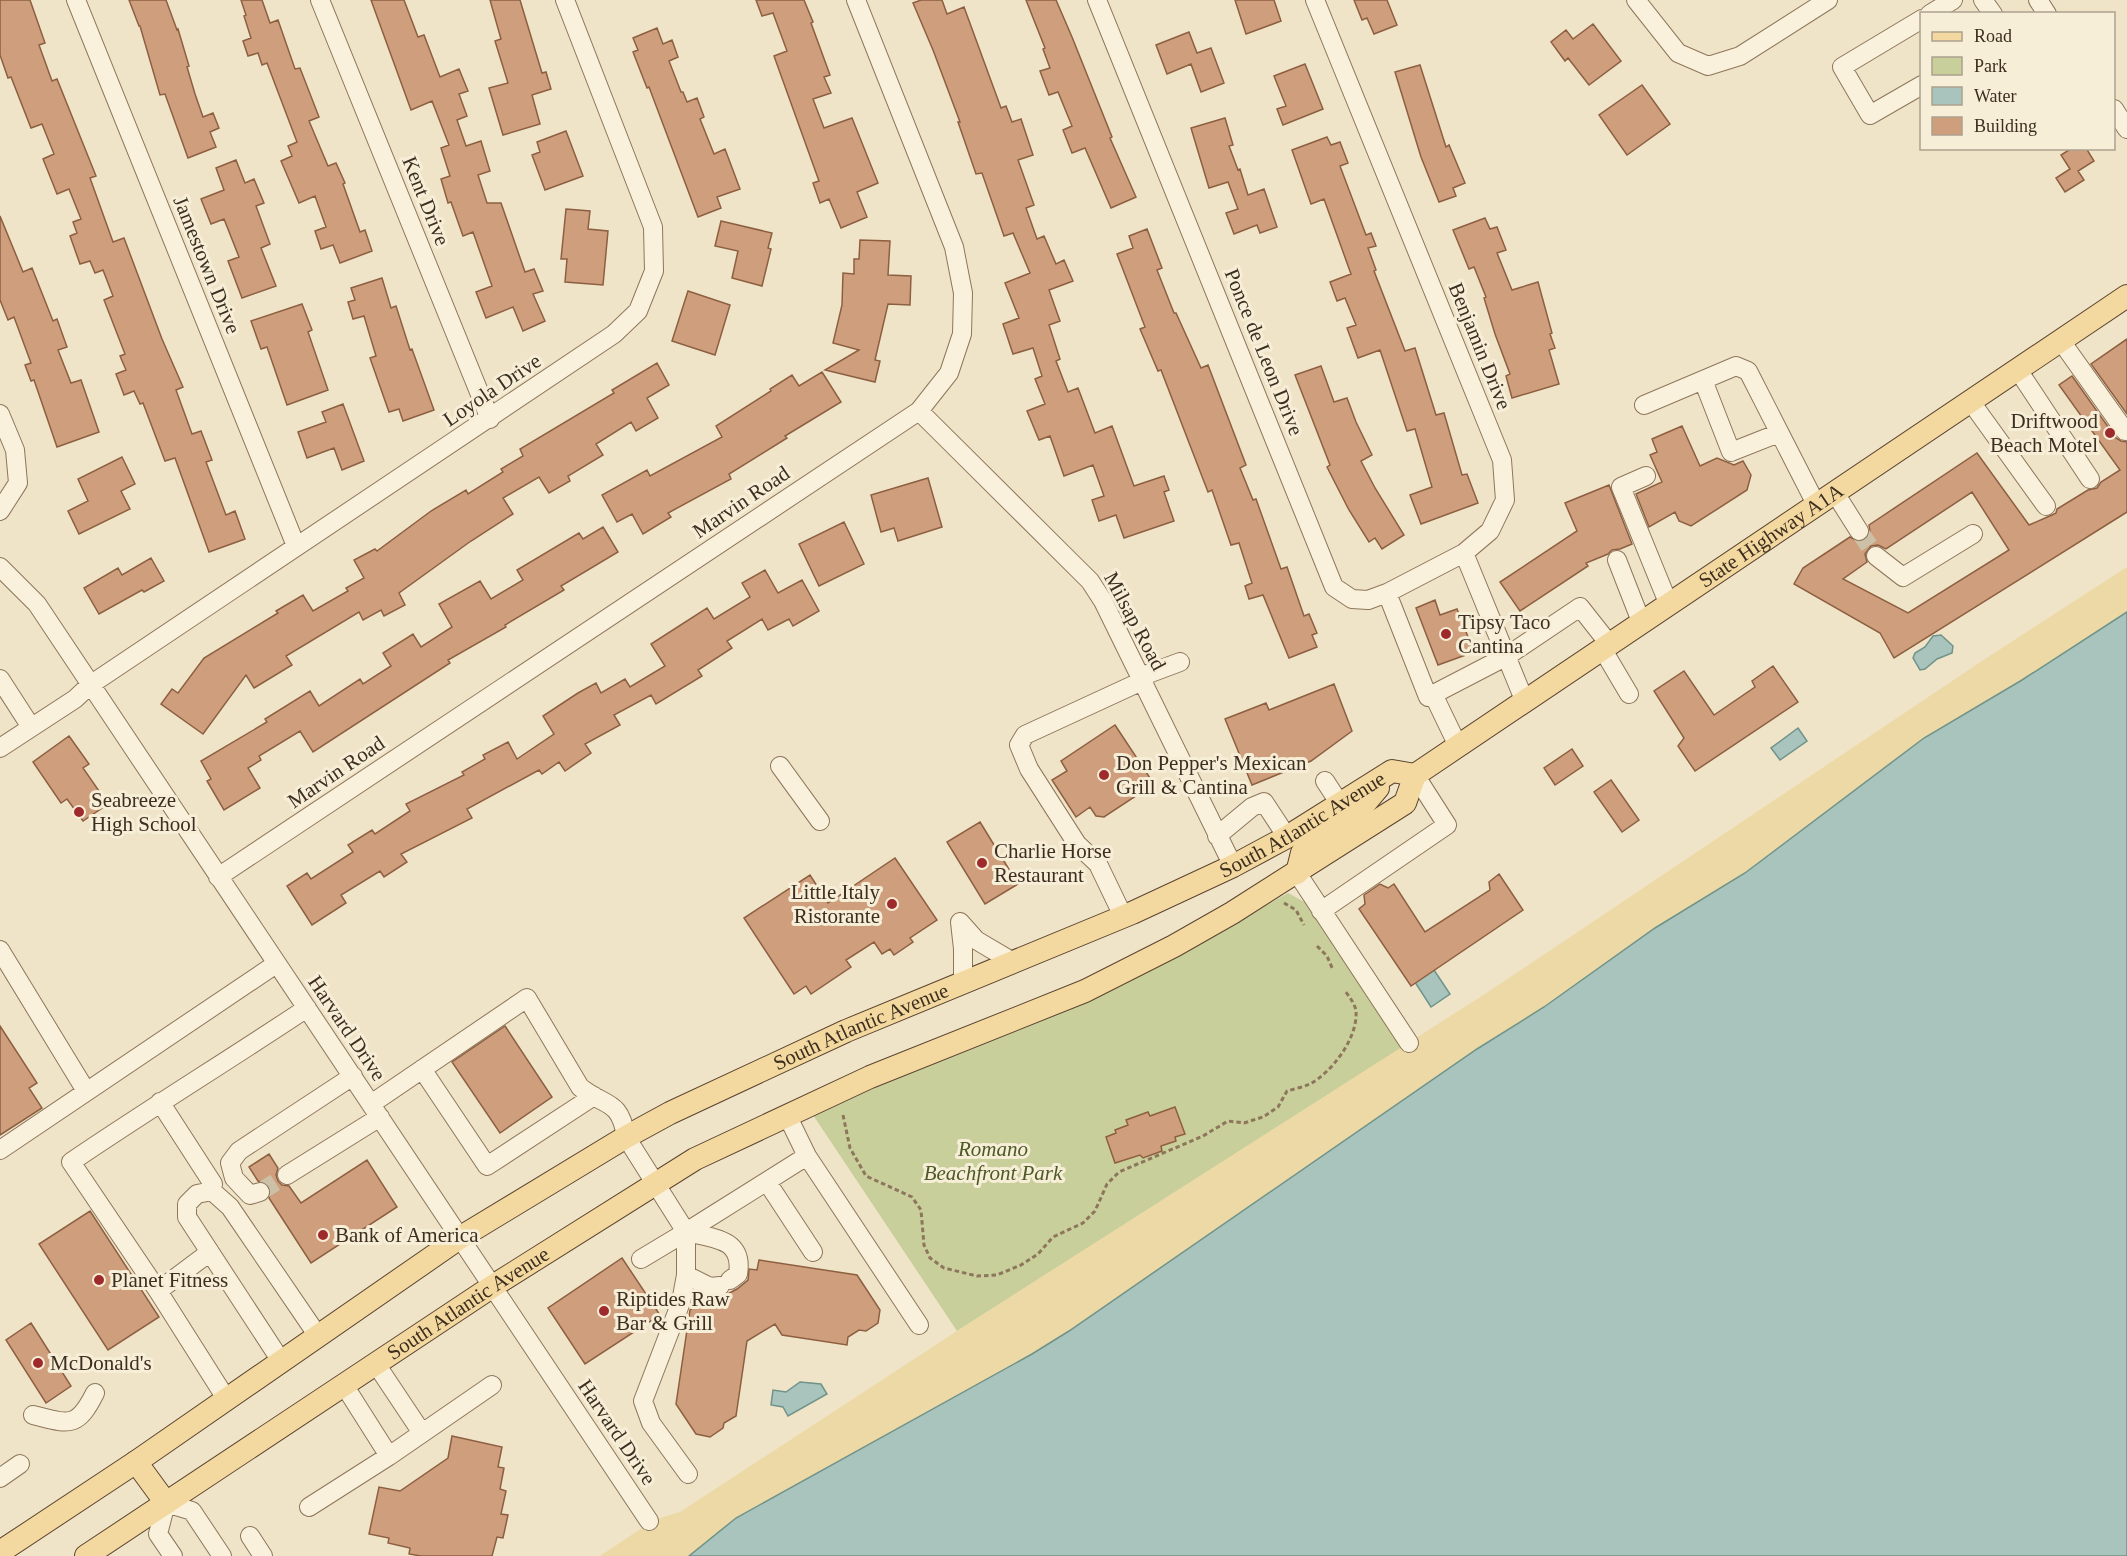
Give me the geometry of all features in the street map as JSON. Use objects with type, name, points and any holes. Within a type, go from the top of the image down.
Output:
[{"type":"main road","name":"State Highway A1A","points":[[1403,773],[1458,746],[1525,702],[2127,297]]},
{"type":"main road","name":"South Atlantic Avenue","points":[[0,1552],[136,1462],[461,1237],[626,1137],[670,1113],[837,1036],[1123,916],[1233,866],[1287,837],[1340,804],[1403,773],[1405,803],[1232,913],[1174,946],[1085,991],[870,1077],[695,1159],[493,1286],[86,1556]]},
{"type":"main road","points":[[1297,873],[1302,853],[1307,846],[1356,814],[1403,773]]},
{"type":"main road","points":[[136,1462],[166,1503]]},
{"type":"street","name":"Jamestown Drive","points":[[76,0],[296,546]]},
{"type":"street","name":"Kent Drive","points":[[320,0],[490,419]]},
{"type":"street","name":"Loyola Drive","points":[[0,748],[75,699],[90,685],[296,546],[490,419],[614,334],[638,311],[654,271],[653,227],[565,0]]},
{"type":"street","name":"Marvin Road","points":[[218,877],[919,411],[949,373],[962,334],[963,293],[954,247],[856,0]]},
{"type":"street","name":"Ponce de Leon Drive","points":[[1097,0],[1334,587],[1352,599],[1368,600],[1387,593],[1464,553]]},
{"type":"street","name":"Benjamin Drive","points":[[1315,0],[1502,460],[1505,500],[1490,531],[1464,553]]},
{"type":"street","points":[[1636,0],[1678,53],[1708,66],[1740,56],[1828,0]]},
{"type":"street","points":[[1933,12],[1953,0]]},
{"type":"street","points":[[1920,20],[1842,67],[1870,115],[1920,86]]},
{"type":"street","points":[[2115,111],[2127,129]]},
{"type":"street","points":[[2061,341],[2125,430]]},
{"type":"street","points":[[1644,405],[1736,366],[1748,371],[1779,433],[1826,499],[1859,531]]},
{"type":"street","points":[[2018,370],[2090,480]]},
{"type":"street","points":[[1703,380],[1731,452],[1779,433]]},
{"type":"street","points":[[1971,402],[2046,506]]},
{"type":"street","name":"Milsap Road","points":[[919,411],[1090,581],[1103,601],[1233,866]]},
{"type":"street","points":[[0,414],[15,450],[18,483],[0,511]]},
{"type":"street","points":[[1646,476],[1621,487],[1669,605]]},
{"type":"street","points":[[1876,556],[1903,578],[1973,534]]},
{"type":"street","points":[[1464,553],[1525,702]]},
{"type":"street","points":[[1617,560],[1642,624]]},
{"type":"street","name":"Harvard Drive","points":[[0,567],[36,604],[649,1521]]},
{"type":"street","points":[[1387,593],[1428,696],[1507,656],[1580,607],[1606,647],[1629,694]]},
{"type":"street","points":[[1123,916],[1098,864],[1077,843],[1029,769],[1019,745],[1025,735],[1180,662]]},
{"type":"street","points":[[0,679],[31,727]]},
{"type":"street","points":[[1433,694],[1458,746]]},
{"type":"street","points":[[780,766],[820,821]]},
{"type":"street","points":[[1321,910],[1447,825],[1403,773]]},
{"type":"street","points":[[1325,781],[1340,804]]},
{"type":"street","points":[[1217,836],[1251,807],[1264,802],[1287,837]]},
{"type":"street","points":[[1297,873],[1409,1043]]},
{"type":"street","points":[[963,982],[960,922],[976,940],[1013,962]]},
{"type":"street","points":[[0,950],[86,1090]]},
{"type":"street","points":[[0,1150],[276,964]]},
{"type":"street","points":[[287,1175],[376,1110],[422,1069],[527,998],[579,1087],[613,1106],[623,1119],[626,1137],[686,1232],[686,1275],[681,1302],[643,1401],[651,1423],[688,1474]]},
{"type":"street","points":[[226,1400],[158,1291],[71,1162],[307,1008]]},
{"type":"street","points":[[422,1069],[487,1166],[594,1096]]},
{"type":"street","points":[[260,1192],[249,1195],[234,1178],[230,1162],[239,1151],[353,1076]]},
{"type":"street","points":[[160,1102],[213,1184]]},
{"type":"street","points":[[787,1115],[807,1156],[920,1325]]},
{"type":"street","points":[[641,1259],[807,1156]]},
{"type":"street","points":[[232,1171],[197,1194],[187,1204],[187,1216],[281,1361]]},
{"type":"street","points":[[766,1182],[813,1252]]},
{"type":"street","points":[[197,1194],[212,1191],[230,1207],[318,1336]]},
{"type":"street","points":[[686,1232],[725,1240],[737,1253],[740,1265],[738,1274],[725,1283],[710,1287],[686,1275]]},
{"type":"street","points":[[158,1291],[210,1252]]},
{"type":"street","points":[[376,1364],[422,1433]]},
{"type":"street","points":[[344,1385],[390,1456]]},
{"type":"street","points":[[309,1507],[390,1456],[492,1385]]},
{"type":"street","points":[[33,1415],[62,1422],[72,1421],[86,1410],[95,1393]]},
{"type":"street","points":[[0,1478],[20,1464]]},
{"type":"street","points":[[173,1556],[158,1534],[166,1503],[192,1511],[222,1556]]},
{"type":"street","points":[[250,1536],[263,1556]]},
{"type":"path","points":[[1282,902],[1296,910],[1304,925]]},
{"type":"path","points":[[1317,946],[1327,956],[1334,970]]},
{"type":"path","points":[[843,1115],[850,1148],[866,1176],[912,1197],[921,1210],[924,1245],[930,1258],[944,1268],[957,1272],[977,1276],[997,1275],[1021,1265],[1038,1254],[1053,1237],[1083,1223],[1095,1211],[1107,1184],[1119,1172],[1203,1136],[1228,1121],[1244,1123],[1263,1117],[1278,1107],[1287,1091],[1309,1084],[1330,1070],[1346,1048],[1353,1029],[1356,1010],[1345,991]]},
{"type":"green space","name":"Romano Beachfront Park","points":[[1288,893],[1321,911],[1409,1043],[957,1331],[807,1106],[1232,924]]},
{"type":"sand","points":[[2127,567],[2127,689],[814,1556],[600,1556],[654,1520],[680,1512],[957,1331],[1488,992],[1985,659]]},
{"type":"water","points":[[2127,612],[2127,1556],[689,1556],[736,1518],[1032,1354],[1069,1331],[1477,1049],[1544,1007],[1655,928],[1745,873],[1924,738],[2022,680]]},
{"type":"water","points":[[1941,635],[1953,646],[1952,653],[1920,670],[1913,658],[1915,653],[1925,647],[1933,636]]},
{"type":"water","points":[[1798,728],[1807,741],[1780,760],[1771,748]]},
{"type":"water","points":[[1430,964],[1450,994],[1431,1007],[1411,976]]},
{"type":"water","points":[[800,1382],[821,1384],[827,1394],[788,1416],[783,1407],[771,1405],[773,1390],[786,1392]]},
{"type":"building","points":[[0,0],[30,0],[45,43],[39,45],[52,81],[57,79],[96,176],[90,178],[113,242],[124,238],[162,339],[183,387],[176,390],[192,434],[201,431],[212,460],[206,462],[226,515],[235,511],[245,539],[209,552],[175,458],[165,461],[143,403],[140,404],[134,391],[124,395],[116,374],[126,370],[120,356],[125,354],[104,300],[113,296],[103,270],[95,273],[90,261],[80,264],[70,236],[77,233],[73,222],[81,219],[69,189],[57,194],[43,159],[54,154],[42,124],[31,128],[11,77],[8,78],[0,55]]},
{"type":"building","points":[[129,0],[166,0],[178,29],[203,117],[213,113],[219,128],[210,132],[216,147],[188,158],[165,94],[160,95],[140,26]]},
{"type":"building","points":[[241,0],[262,0],[270,23],[278,20],[295,69],[300,68],[319,117],[309,121],[328,166],[336,163],[345,183],[343,184],[360,232],[365,230],[372,251],[340,263],[333,245],[321,249],[315,231],[326,227],[315,196],[299,203],[281,161],[292,156],[288,146],[297,142],[267,63],[262,65],[258,53],[248,56],[243,41],[251,38]]},
{"type":"building","points":[[371,0],[404,0],[418,37],[424,35],[440,77],[459,69],[468,91],[459,94],[467,116],[457,120],[466,146],[481,141],[490,171],[478,175],[487,203],[501,203],[525,272],[534,269],[543,291],[533,294],[545,321],[523,331],[513,307],[486,318],[476,292],[492,286],[473,232],[463,236],[451,202],[448,203],[441,179],[450,176],[441,148],[449,145],[432,101],[411,110]]},
{"type":"building","points":[[490,0],[520,0],[542,73],[546,72],[551,89],[532,95],[540,124],[503,135],[489,88],[508,83],[495,41],[501,39]]},
{"type":"building","points":[[756,0],[804,0],[830,75],[824,77],[831,93],[813,99],[824,128],[852,118],[878,183],[857,192],[867,217],[841,228],[829,199],[820,203],[813,183],[819,181],[774,56],[787,51],[773,13],[762,16]]},
{"type":"building","points":[[921,0],[942,0],[947,14],[964,7],[1001,108],[1006,106],[1012,122],[1021,119],[1033,155],[1018,160],[1034,205],[1026,208],[1037,239],[1044,236],[1056,264],[1064,260],[1073,281],[1049,290],[1060,321],[1049,325],[1060,359],[1056,361],[1068,392],[1078,388],[1095,433],[1112,426],[1134,486],[1164,476],[1169,490],[1164,492],[1174,521],[1124,538],[1116,515],[1099,521],[1092,500],[1104,496],[1093,465],[1064,476],[1050,436],[1039,440],[1027,411],[1045,404],[1035,379],[1042,376],[1033,348],[1013,354],[1003,324],[1019,318],[1005,283],[1030,273],[1013,233],[1004,236],[982,173],[976,174],[958,122],[960,122],[913,3]]},
{"type":"building","points":[[1026,0],[1056,0],[1112,137],[1110,138],[1136,197],[1111,208],[1085,148],[1072,153],[1063,130],[1072,126],[1058,92],[1049,95],[1040,71],[1050,68],[1043,49],[1045,48]]},
{"type":"building","points":[[1235,0],[1274,0],[1281,21],[1246,34]]},
{"type":"building","points":[[1354,0],[1387,0],[1397,25],[1374,34],[1367,18],[1362,20]]},
{"type":"building","points":[[1593,24],[1621,61],[1589,85],[1568,58],[1565,61],[1551,42],[1566,30],[1573,39]]},
{"type":"building","points":[[657,28],[663,44],[672,40],[678,57],[669,61],[681,92],[687,102],[697,98],[704,117],[700,119],[714,154],[725,149],[740,189],[717,197],[721,208],[698,217],[649,87],[647,88],[633,52],[638,50],[633,38]]},
{"type":"building","points":[[1189,32],[1197,53],[1211,48],[1224,83],[1201,92],[1191,64],[1167,74],[1156,45]]},
{"type":"building","points":[[1305,64],[1323,109],[1283,125],[1277,109],[1286,106],[1274,76]]},
{"type":"building","points":[[1420,65],[1446,147],[1449,145],[1465,183],[1453,188],[1456,196],[1439,202],[1421,157],[1395,72]]},
{"type":"building","points":[[1642,85],[1670,124],[1627,155],[1599,115]]},
{"type":"building","points":[[1225,118],[1233,145],[1229,146],[1238,170],[1240,169],[1248,195],[1264,189],[1277,227],[1260,233],[1257,225],[1234,234],[1226,213],[1238,209],[1228,182],[1209,188],[1191,128]]},
{"type":"building","points":[[566,131],[583,176],[545,190],[532,155],[540,152],[537,142]]},
{"type":"building","points":[[1327,137],[1331,145],[1340,142],[1348,163],[1340,166],[1366,235],[1371,233],[1376,246],[1368,248],[1376,270],[1374,271],[1405,351],[1415,348],[1436,415],[1444,413],[1462,475],[1467,474],[1478,503],[1421,524],[1410,495],[1432,487],[1415,429],[1407,431],[1380,350],[1358,358],[1347,328],[1356,325],[1345,298],[1337,301],[1330,282],[1351,274],[1324,199],[1311,204],[1292,150]]},
{"type":"building","points":[[2069,150],[2087,150],[2094,161],[2078,171],[2084,180],[2065,192],[2056,178],[2070,169],[2061,155]]},
{"type":"building","points":[[236,160],[245,183],[254,179],[264,203],[256,206],[270,244],[261,248],[276,286],[242,298],[228,261],[239,257],[224,219],[211,224],[201,199],[224,190],[216,168]]},
{"type":"building","points":[[566,209],[590,211],[588,229],[608,231],[603,285],[565,282],[567,259],[561,259]]},
{"type":"building","points":[[0,216],[23,272],[32,268],[53,321],[57,319],[67,347],[58,350],[71,383],[81,380],[99,432],[57,447],[34,380],[31,381],[25,365],[31,363],[14,317],[8,320],[0,300]]},
{"type":"building","points":[[1485,218],[1490,229],[1497,227],[1506,250],[1497,253],[1512,290],[1538,282],[1555,348],[1549,350],[1559,384],[1512,398],[1506,376],[1510,374],[1495,334],[1484,298],[1486,297],[1474,267],[1469,269],[1453,230]]},
{"type":"building","points":[[721,221],[772,233],[768,248],[771,249],[762,286],[732,278],[738,251],[715,246]]},
{"type":"building","points":[[1147,229],[1162,268],[1157,270],[1174,313],[1201,368],[1208,365],[1246,465],[1240,468],[1253,500],[1256,499],[1281,569],[1287,567],[1304,616],[1309,614],[1317,633],[1312,635],[1317,647],[1289,658],[1263,595],[1249,599],[1245,586],[1252,583],[1239,543],[1231,545],[1212,490],[1208,492],[1161,370],[1158,371],[1140,329],[1145,327],[1117,254],[1133,248],[1129,236]]},
{"type":"building","points":[[860,240],[890,241],[888,275],[911,276],[910,305],[888,304],[875,360],[880,361],[875,382],[825,370],[859,350],[833,343],[842,305],[843,273],[854,274],[854,259],[859,259]]},
{"type":"building","points":[[382,278],[391,308],[396,306],[410,350],[412,349],[434,410],[403,421],[399,409],[389,412],[370,358],[376,356],[364,316],[353,319],[348,302],[355,300],[351,288]]},
{"type":"building","points":[[688,291],[730,305],[715,355],[672,341]]},
{"type":"building","points":[[302,304],[312,330],[308,332],[328,390],[287,405],[267,347],[261,349],[251,321]]},
{"type":"building","points":[[2127,339],[2127,414],[2091,364]]},
{"type":"building","points":[[657,363],[669,385],[647,398],[658,418],[636,431],[631,422],[596,444],[603,455],[568,476],[570,481],[549,493],[539,477],[503,498],[513,514],[399,593],[405,605],[384,616],[381,610],[363,620],[359,612],[286,656],[292,665],[254,688],[246,675],[203,734],[161,704],[172,689],[178,693],[204,658],[303,595],[313,611],[348,591],[346,588],[364,578],[354,560],[375,549],[377,551],[431,511],[466,490],[468,494],[503,472],[501,469],[523,456],[520,449],[614,393],[612,390]]},
{"type":"building","points":[[1321,366],[1334,402],[1347,398],[1372,455],[1361,461],[1404,535],[1382,549],[1375,538],[1369,542],[1349,510],[1327,467],[1330,465],[1295,375]]},
{"type":"building","points":[[822,372],[841,402],[729,474],[731,479],[668,513],[671,517],[643,534],[632,514],[617,522],[602,495],[647,470],[650,476],[722,437],[716,426],[792,375],[799,386]]},
{"type":"building","points":[[2072,376],[2116,438],[2127,442],[2127,512],[1894,658],[1880,633],[1794,584],[1803,568],[1850,537],[1859,542],[1865,540],[1870,531],[1869,525],[1977,453],[2029,525],[2056,513],[2057,509],[2088,490],[2097,488],[2101,482],[2120,470],[2059,385]],"holes":[[[1972,492],[2009,550],[1908,613],[1843,579],[1867,562],[1865,554],[1871,546],[1878,545],[1886,549]]]},
{"type":"building","points":[[343,404],[364,461],[342,470],[334,448],[307,458],[298,432],[326,422],[322,412]]},
{"type":"building","points":[[1682,426],[1700,466],[1717,458],[1734,465],[1743,461],[1751,475],[1747,490],[1691,526],[1679,521],[1675,512],[1649,527],[1636,494],[1662,482],[1650,455],[1657,452],[1652,439]]},
{"type":"building","points":[[122,457],[135,484],[121,491],[130,509],[79,534],[68,511],[88,501],[78,479]]},
{"type":"building","points":[[928,478],[942,527],[898,541],[894,528],[881,532],[871,495]]},
{"type":"building","points":[[1609,485],[1632,544],[1612,550],[1586,563],[1588,566],[1520,611],[1500,582],[1577,531],[1565,503]]},
{"type":"building","points":[[844,522],[864,564],[819,586],[799,544]]},
{"type":"building","points":[[603,527],[618,552],[561,586],[564,590],[505,625],[506,627],[448,660],[450,663],[313,752],[300,731],[259,756],[261,760],[248,768],[260,788],[224,810],[207,781],[211,779],[201,761],[267,722],[265,719],[310,691],[319,706],[360,679],[363,684],[391,666],[383,653],[413,634],[421,647],[452,627],[439,604],[480,581],[491,599],[523,580],[517,570],[579,533],[583,539]]},
{"type":"building","points":[[151,558],[164,581],[144,592],[142,590],[99,614],[84,588],[118,568],[122,575]]},
{"type":"building","points":[[765,570],[778,593],[802,580],[819,611],[793,626],[789,619],[768,630],[762,619],[727,641],[732,648],[698,670],[702,676],[656,704],[651,695],[614,715],[620,725],[585,744],[591,753],[565,771],[559,762],[542,774],[539,770],[467,809],[472,818],[401,854],[407,862],[384,877],[380,871],[341,895],[346,903],[312,925],[287,886],[307,873],[311,879],[353,852],[348,845],[372,830],[375,834],[410,811],[406,804],[464,775],[462,772],[485,759],[483,755],[508,742],[517,759],[554,734],[543,716],[578,693],[596,683],[601,693],[625,679],[630,687],[665,666],[651,644],[707,608],[714,619],[750,597],[742,583]]},
{"type":"building","name":"Tipsy Taco Cantina","points":[[1435,600],[1440,615],[1457,609],[1474,652],[1438,665],[1416,608]]},
{"type":"building","points":[[1773,666],[1798,702],[1695,771],[1678,746],[1684,738],[1654,691],[1684,671],[1714,715],[1755,687],[1752,681]]},
{"type":"building","points":[[1334,684],[1352,731],[1311,761],[1252,785],[1225,719],[1266,703],[1269,710]]},
{"type":"building","name":"Don Pepper's Mexican Grill & Cantina","points":[[1115,725],[1154,784],[1104,817],[1096,816],[1090,807],[1076,817],[1052,780],[1067,771],[1061,761]]},
{"type":"building","points":[[69,736],[89,764],[83,768],[108,804],[83,821],[67,799],[61,803],[33,762]]},
{"type":"building","points":[[1572,749],[1583,766],[1555,785],[1544,768]]},
{"type":"building","points":[[1611,780],[1639,820],[1622,832],[1594,792]]},
{"type":"building","name":"Charlie Horse Restaurant","points":[[980,822],[1018,884],[985,904],[947,842]]},
{"type":"building","points":[[895,858],[937,920],[910,938],[913,942],[894,955],[890,949],[882,954],[874,942],[846,960],[851,967],[811,994],[806,986],[794,994],[744,918],[810,875],[828,903]]},
{"type":"building","points":[[1499,874],[1523,910],[1411,986],[1359,909],[1365,904],[1364,895],[1380,884],[1388,888],[1394,884],[1425,932],[1490,890],[1489,882]]},
{"type":"building","points":[[0,1026],[37,1083],[29,1088],[42,1108],[0,1135]]},
{"type":"building","points":[[505,1026],[552,1097],[500,1133],[452,1062]]},
{"type":"building","points":[[1175,1107],[1185,1134],[1175,1137],[1176,1141],[1161,1146],[1162,1151],[1143,1158],[1140,1155],[1115,1163],[1106,1137],[1116,1133],[1115,1130],[1128,1125],[1126,1120],[1148,1112],[1150,1116]]},
{"type":"building","name":"Bank of America","points":[[269,1154],[278,1168],[276,1175],[278,1181],[282,1185],[289,1186],[301,1203],[367,1160],[397,1207],[311,1263],[269,1198],[271,1189],[268,1184],[258,1181],[249,1167]]},
{"type":"building","name":"Planet Fitness","points":[[90,1211],[159,1317],[108,1350],[39,1244]]},
{"type":"building","name":"Riptides Raw Bar & Grill","points":[[622,1258],[660,1315],[585,1364],[548,1308]]},
{"type":"building","points":[[759,1260],[857,1275],[880,1310],[878,1323],[866,1331],[859,1330],[848,1337],[847,1345],[782,1335],[775,1324],[747,1341],[736,1416],[724,1423],[723,1428],[710,1437],[696,1434],[676,1404],[690,1310],[707,1298],[722,1297],[737,1289],[748,1280],[749,1269],[757,1270]]},
{"type":"building","name":"McDonald's","points":[[31,1323],[71,1386],[46,1403],[6,1340]]},
{"type":"building","points":[[452,1436],[502,1447],[498,1467],[504,1468],[500,1489],[506,1491],[501,1514],[508,1515],[503,1538],[497,1537],[492,1556],[409,1554],[410,1548],[388,1543],[389,1538],[369,1534],[379,1487],[400,1491],[448,1458]]},
{"type":"tunnel","points":[[1859,531],[1876,556]]},
{"type":"tunnel","points":[[260,1192],[287,1175]]},
{"type":"place","name":"Driftwood Beach Motel","points":[[2110,433]]},
{"type":"place","name":"Tipsy Taco Cantina","points":[[1446,634]]},
{"type":"place","name":"Don Pepper's Mexican Grill & Cantina","points":[[1104,775]]},
{"type":"place","name":"Seabreeze High School","points":[[79,812]]},
{"type":"place","name":"Charlie Horse Restaurant","points":[[982,863]]},
{"type":"place","name":"Little Italy Ristorante","points":[[892,904]]},
{"type":"place","name":"Bank of America","points":[[323,1235]]},
{"type":"place","name":"Planet Fitness","points":[[99,1280]]},
{"type":"place","name":"Riptides Raw Bar & Grill","points":[[604,1311]]},
{"type":"place","name":"McDonald's","points":[[38,1363]]}]
